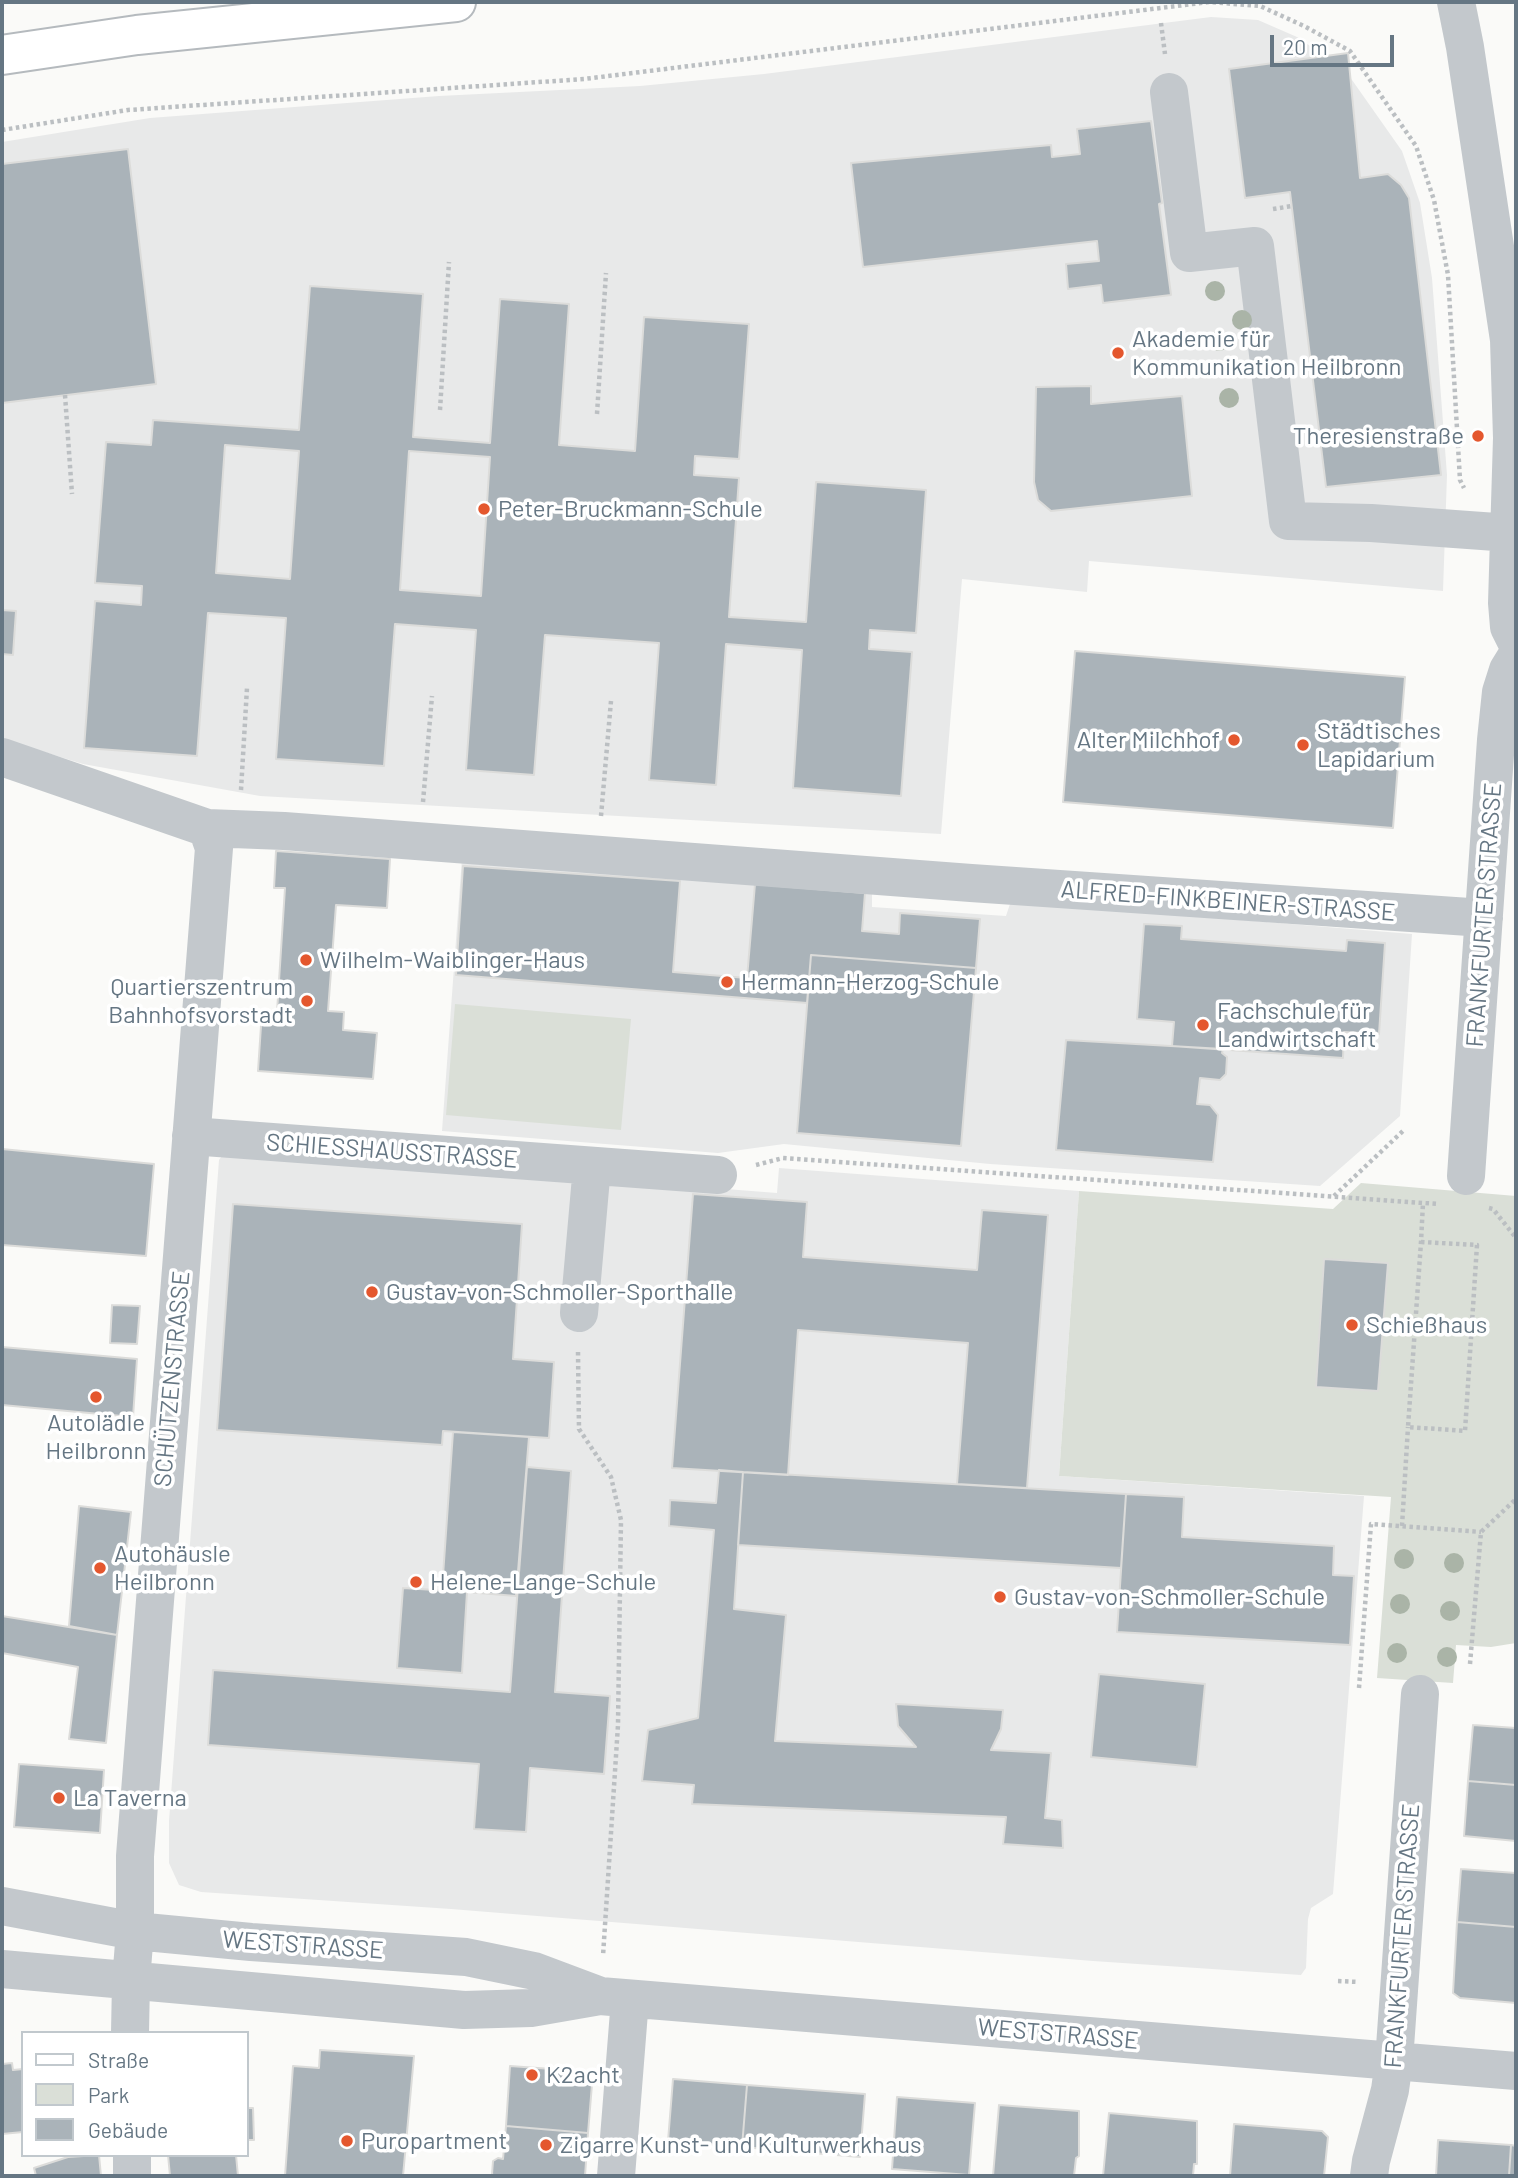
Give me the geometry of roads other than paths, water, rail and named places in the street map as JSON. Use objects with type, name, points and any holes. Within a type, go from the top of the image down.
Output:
[{"type":"main road","points":[[2,55],[137,35],[456,2]]},
{"type":"street","points":[[1455,2],[1467,61],[1509,340],[1512,391],[1507,615],[1516,641]]},
{"type":"street","points":[[1169,92],[1189,253],[1255,246],[1288,521],[1371,523],[1510,533]]},
{"type":"street","name":"FRANKFURTER STRASSE","points":[[1458,1191],[1484,918],[1501,692],[1508,670],[1516,657]]},
{"type":"street","points":[[2,757],[223,829]]},
{"type":"street","name":"ALFRED-FINKBEINER-STRASSE","points":[[223,829],[1484,918]]},
{"type":"street","name":"SCHÜTZENSTRASSE","points":[[130,2031],[135,1931],[135,1843],[214,848],[223,829]]},
{"type":"street","name":"SCHIESSHAUSSTRASSE","points":[[191,1136],[718,1175]]},
{"type":"street","points":[[579,1313],[592,1167]]},
{"type":"street","name":"FRANKFURTER STRASSE","points":[[1369,2176],[1391,2090],[1420,1694]]},
{"type":"street","name":"WESTSTRASSE","points":[[2,1906],[135,1931],[466,1957],[534,1971],[615,1997]]},
{"type":"street","name":"WESTSTRASSE","points":[[2,1969],[464,2010],[531,2007],[615,1997],[1516,2071]]},
{"type":"street","points":[[615,1997],[616,2176]]},
{"type":"street","points":[[132,2157],[132,2176]]},
{"type":"place","name":"Akademie für Kommunikation Heilbronn","points":[[1118,353]]},
{"type":"place","name":"Theresienstraße","points":[[1478,436]]},
{"type":"place","name":"Peter-Bruckmann-Schule","points":[[484,509]]},
{"type":"place","name":"Alter Milchhof","points":[[1234,740]]},
{"type":"place","name":"Städtisches Lapidarium","points":[[1303,745]]},
{"type":"place","name":"Wilhelm-Waiblinger-Haus","points":[[306,960]]},
{"type":"place","name":"Hermann-Herzog-Schule","points":[[727,982]]},
{"type":"place","name":"Quartierszentrum Bahnhofsvorstadt","points":[[307,1001]]},
{"type":"place","name":"Fachschule für Landwirtschaft","points":[[1203,1025]]},
{"type":"place","name":"Gustav-von-Schmoller-Sporthalle","points":[[372,1292]]},
{"type":"place","name":"Schießhaus","points":[[1352,1325]]},
{"type":"place","name":"Autolädle Heilbronn","points":[[96,1397]]},
{"type":"place","name":"Autohäusle Heilbronn","points":[[100,1568]]},
{"type":"place","name":"Helene-Lange-Schule","points":[[416,1582]]},
{"type":"place","name":"Gustav-von-Schmoller-Schule","points":[[1000,1597]]},
{"type":"place","name":"La Taverna","points":[[59,1798]]},
{"type":"place","name":"K2acht","points":[[532,2075]]},
{"type":"place","name":"Puropartment","points":[[347,2141]]},
{"type":"place","name":"Zigarre Kunst- und Kulturwerkhaus","points":[[546,2145]]}]
